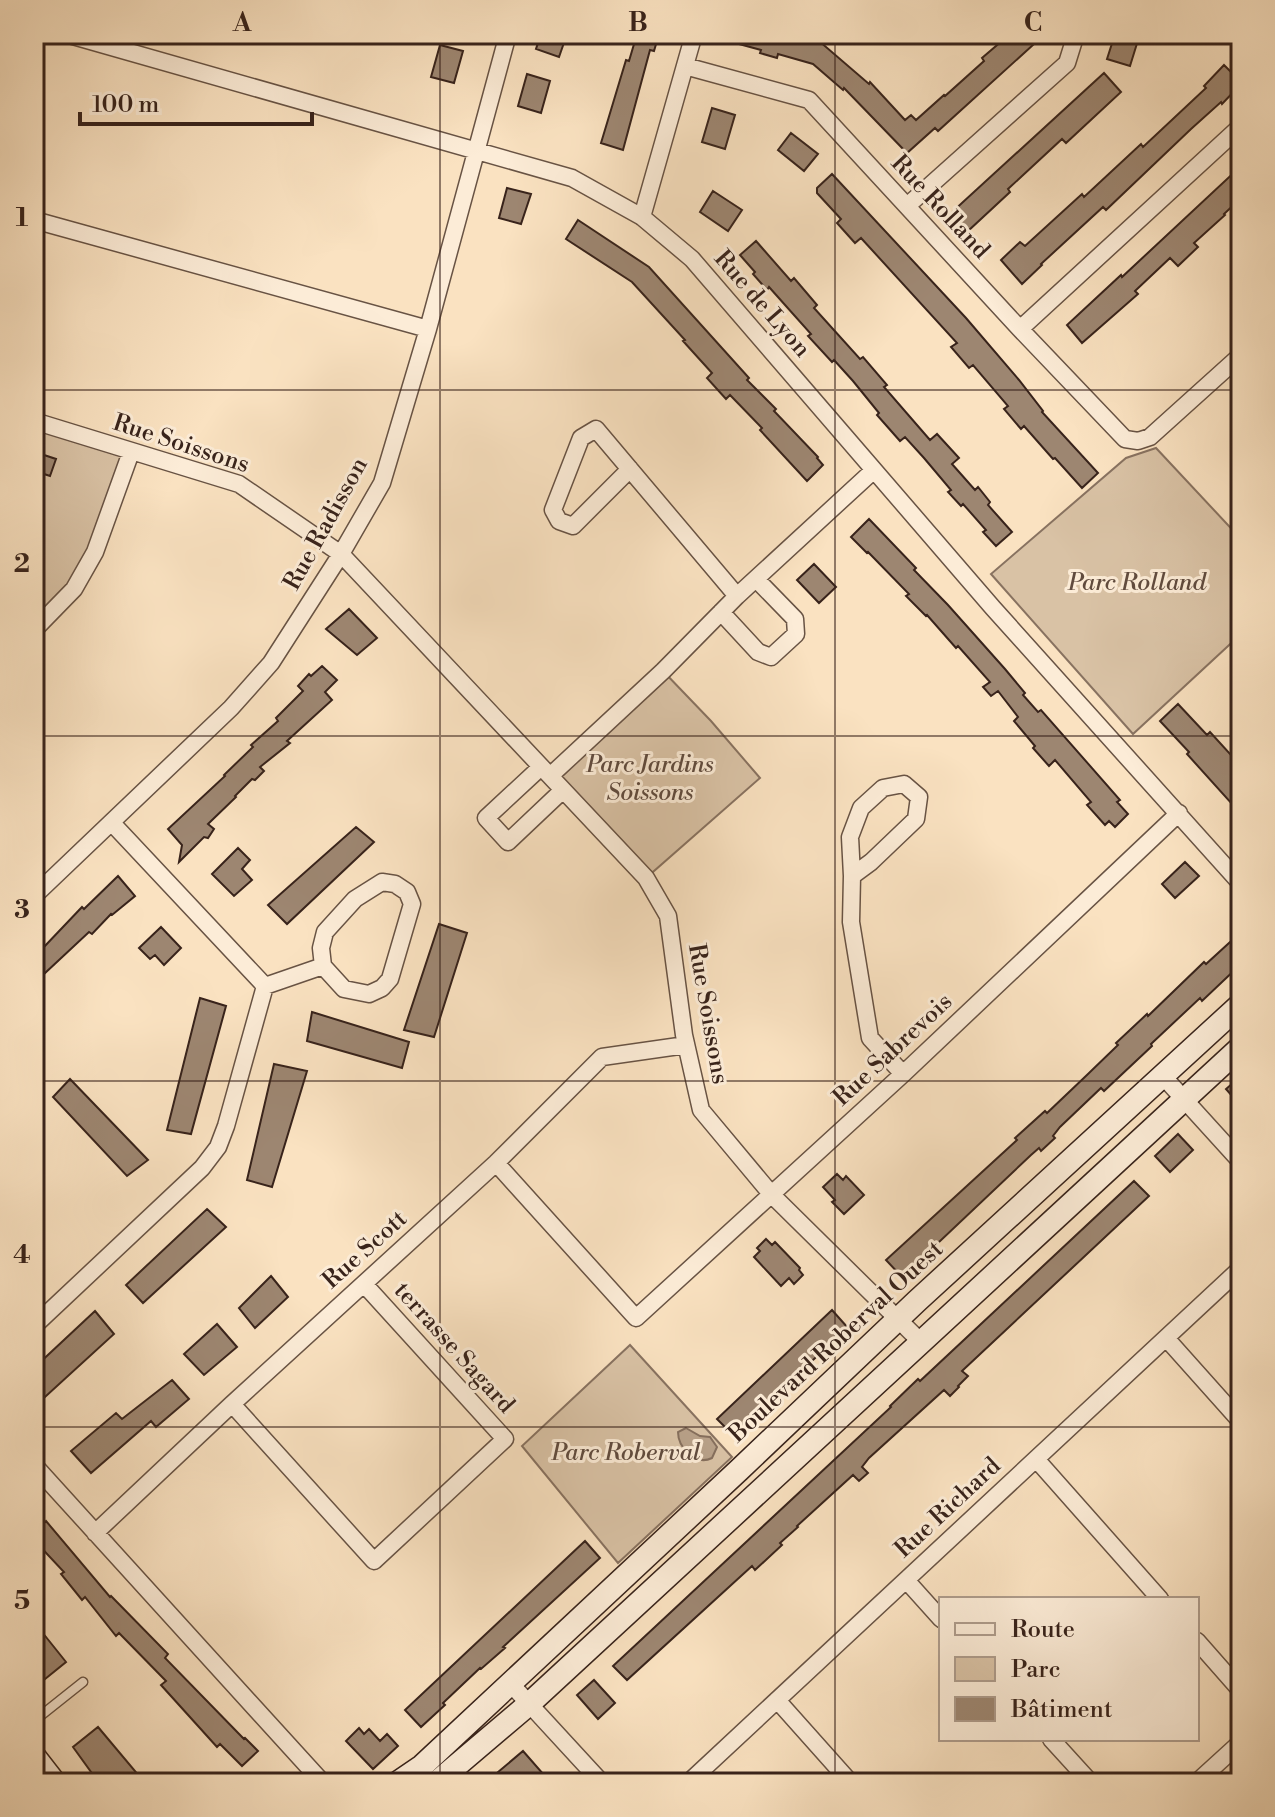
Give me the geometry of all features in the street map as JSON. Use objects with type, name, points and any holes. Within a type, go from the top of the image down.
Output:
[{"type":"street","name":"Rue de Lyon","points":[[66,34],[572,178],[642,217],[692,259],[993,608],[1241,884]]},
{"type":"street","name":"Rue Radisson","points":[[34,896],[231,708],[271,663],[382,483],[428,329],[508,34]]},
{"type":"street","points":[[642,217],[694,34]]},
{"type":"street","points":[[907,206],[1067,63],[1076,34]]},
{"type":"street","name":"Rue Rolland","points":[[685,66],[809,100],[1125,439],[1138,441],[1150,437],[1241,355]]},
{"type":"street","points":[[1020,329],[1241,126]]},
{"type":"street","points":[[34,220],[428,329]]},
{"type":"street","name":"Rue Soissons","points":[[34,421],[239,484],[341,554],[646,878],[668,916],[686,1045],[701,1110],[772,1195],[921,1342]]},
{"type":"street","points":[[630,469],[573,526],[559,521],[553,510],[581,438],[596,429],[630,469],[737,596]]},
{"type":"street","points":[[34,630],[74,589],[95,552],[131,452]]},
{"type":"street","points":[[563,790],[508,842],[486,818],[663,671],[737,596],[874,470]]},
{"type":"street","points":[[721,612],[758,652],[771,657],[796,634],[795,619],[756,579]]},
{"type":"street","points":[[852,876],[916,819],[919,797],[904,784],[883,788],[861,808],[850,837],[851,922],[870,1038],[903,1074]]},
{"type":"street","name":"Rue Sabrevois","points":[[496,1163],[636,1318],[903,1074],[1179,813]]},
{"type":"street","points":[[112,823],[265,986]]},
{"type":"street","points":[[382,882],[395,884],[407,892],[412,904],[390,979],[382,988],[369,994],[344,989],[323,966],[321,948],[325,932],[355,899],[382,882]]},
{"type":"street","points":[[265,986],[323,966]]},
{"type":"street","points":[[34,1326],[202,1168],[218,1147],[265,986]]},
{"type":"street","name":"Boulevard Roberval Ouest","points":[[397,1783],[422,1766],[898,1319],[1241,1004]]},
{"type":"street","name":"Rue Scott","points":[[95,1533],[496,1163],[602,1057],[686,1045]]},
{"type":"street","points":[[436,1783],[529,1704],[1241,1047]]},
{"type":"street","points":[[1162,1075],[1241,1162]]},
{"type":"street","name":"Rue Richard","points":[[688,1783],[1241,1268]]},
{"type":"street","name":"terrasse Sagard","points":[[232,1404],[374,1561],[505,1439],[364,1284]]},
{"type":"street","points":[[1166,1338],[1241,1422]]},
{"type":"street","points":[[1036,1459],[1158,1597]]},
{"type":"street","points":[[34,1465],[323,1783]]},
{"type":"street","points":[[906,1580],[939,1617]]},
{"type":"street","points":[[1199,1643],[1241,1691]]},
{"type":"street","points":[[510,1683],[602,1783]]},
{"type":"street","points":[[777,1700],[851,1783]]},
{"type":"street","points":[[1053,1741],[1091,1783]]},
{"type":"street","points":[[1196,1783],[1241,1742]]},
{"type":"street","points":[[34,1756],[55,1783]]},
{"type":"lane","points":[[34,1721],[83,1682]]},
{"type":"green space","points":[[34,421],[131,452],[95,552],[34,630]]},
{"type":"green space","name":"Parc Rolland","points":[[1156,448],[1241,539],[1241,634],[1133,734],[991,574],[1126,458]]},
{"type":"green space","name":"Parc Jardins Soissons","points":[[663,671],[760,778],[646,878],[550,776]]},
{"type":"green space","name":"Parc Roberval","points":[[630,1345],[732,1457],[618,1563],[522,1446]]},
{"type":"shaded area","points":[[686,1428],[700,1436],[710,1437],[717,1447],[712,1458],[700,1460],[689,1454],[681,1444],[678,1432]]},
{"type":"building","points":[[541,34],[567,34],[559,57],[536,49]]},
{"type":"building","points":[[637,34],[659,34],[654,51],[650,50],[623,150],[601,143]]},
{"type":"building","points":[[718,34],[769,34],[792,40],[794,34],[821,34],[819,41],[870,82],[905,120],[911,115],[916,120],[1010,34],[1045,34],[938,131],[935,128],[907,153],[844,88],[813,64],[778,54],[777,58],[760,53],[761,50],[717,38]]},
{"type":"building","points":[[1115,34],[1139,37],[1130,66],[1107,59]]},
{"type":"building","points":[[440,45],[463,51],[454,83],[431,77]]},
{"type":"building","points":[[1224,65],[1241,84],[1022,284],[1001,260],[1020,242],[1025,246],[1141,144],[1143,147],[1206,88],[1204,86]]},
{"type":"building","points":[[1104,73],[1121,92],[1066,143],[1062,139],[968,231],[951,213]]},
{"type":"building","points":[[527,74],[550,81],[541,113],[518,106]]},
{"type":"building","points":[[712,108],[735,115],[725,149],[702,142]]},
{"type":"building","points":[[791,133],[818,154],[804,171],[778,150]]},
{"type":"building","points":[[1241,166],[1241,198],[1194,243],[1198,247],[1178,266],[1170,258],[1135,291],[1138,294],[1082,343],[1067,325]]},
{"type":"building","points":[[832,174],[966,318],[1042,412],[1098,473],[1082,488],[1024,426],[1021,429],[1004,409],[1008,406],[973,365],[969,368],[951,347],[957,343],[861,238],[855,243],[837,223],[841,219],[817,193],[817,188]]},
{"type":"building","points":[[507,188],[531,194],[521,224],[499,218]]},
{"type":"building","points":[[713,191],[742,210],[728,231],[700,212]]},
{"type":"building","points":[[578,220],[649,267],[749,378],[747,380],[823,465],[807,481],[730,395],[726,399],[707,378],[712,373],[632,282],[566,239]]},
{"type":"building","points":[[756,241],[791,281],[794,278],[817,305],[814,308],[860,359],[863,357],[887,385],[884,387],[930,440],[937,434],[959,458],[952,464],[975,490],[978,487],[990,502],[988,505],[1012,532],[996,546],[963,504],[961,506],[948,492],[951,490],[924,458],[905,437],[900,441],[853,381],[808,336],[811,334],[769,287],[767,290],[753,274],[755,272],[740,255]]},
{"type":"building","points":[[41,454],[56,459],[50,476],[35,471]]},
{"type":"building","points":[[869,519],[1005,669],[1038,712],[1041,710],[1120,800],[1117,802],[1128,814],[1115,827],[1109,821],[1105,825],[1087,805],[1091,802],[1055,760],[1049,766],[1014,721],[1018,717],[998,691],[991,696],[983,687],[990,682],[906,596],[909,594],[851,537]]},
{"type":"building","points":[[814,564],[836,587],[819,603],[797,580]]},
{"type":"building","points":[[349,609],[377,638],[357,655],[326,629]]},
{"type":"building","points":[[322,666],[337,680],[325,692],[332,700],[287,741],[290,743],[260,767],[264,771],[255,780],[252,779],[208,824],[214,829],[208,838],[204,837],[179,862],[182,845],[168,829],[278,721],[276,718],[303,691],[298,686]]},
{"type":"building","points":[[1178,704],[1207,735],[1210,732],[1241,766],[1241,814],[1160,721]]},
{"type":"building","points":[[356,827],[374,842],[287,924],[268,905]]},
{"type":"building","points":[[238,848],[250,860],[242,869],[252,880],[234,896],[212,874]]},
{"type":"building","points":[[1185,862],[1199,876],[1175,898],[1162,884]]},
{"type":"building","points":[[118,876],[135,896],[111,914],[92,934],[89,932],[44,974],[34,963],[34,952],[40,945],[43,948],[82,907],[84,909]]},
{"type":"building","points":[[439,924],[467,933],[434,1037],[404,1030]]},
{"type":"building","points":[[161,927],[181,948],[164,965],[155,955],[150,959],[139,948]]},
{"type":"building","points":[[1241,932],[1241,964],[1202,1001],[1200,998],[1104,1091],[1101,1088],[1060,1127],[1053,1136],[1055,1138],[1041,1151],[1039,1148],[1031,1155],[902,1277],[886,1260],[1017,1140],[1015,1138],[1045,1111],[1047,1113],[1147,1014]]},
{"type":"building","points":[[200,998],[226,1006],[191,1134],[167,1130]]},
{"type":"building","points":[[312,1012],[409,1042],[402,1068],[307,1041]]},
{"type":"building","points":[[274,1064],[307,1071],[272,1187],[247,1180]]},
{"type":"building","points":[[1241,1076],[1241,1106],[1226,1089]]},
{"type":"building","points":[[70,1079],[148,1160],[127,1176],[53,1097]]},
{"type":"building","points":[[1178,1134],[1193,1150],[1170,1172],[1155,1156]]},
{"type":"building","points":[[837,1174],[843,1180],[846,1176],[864,1195],[844,1214],[823,1187]]},
{"type":"building","points":[[1134,1181],[1149,1196],[962,1371],[968,1376],[950,1396],[944,1390],[869,1458],[862,1467],[868,1473],[859,1481],[853,1475],[755,1570],[752,1566],[627,1680],[613,1666],[918,1379],[920,1381]]},
{"type":"building","points":[[207,1209],[226,1227],[143,1303],[126,1285]]},
{"type":"building","points":[[766,1239],[772,1245],[775,1242],[800,1268],[803,1275],[794,1284],[789,1278],[781,1286],[754,1257],[760,1251],[757,1248]]},
{"type":"building","points":[[271,1276],[288,1297],[255,1328],[239,1308]]},
{"type":"building","points":[[832,1310],[848,1328],[732,1434],[717,1419]]},
{"type":"building","points":[[95,1311],[114,1334],[34,1407],[34,1368]]},
{"type":"building","points":[[217,1324],[237,1347],[204,1375],[184,1354]]},
{"type":"building","points":[[172,1380],[189,1399],[156,1427],[151,1421],[91,1473],[71,1451],[116,1413],[122,1419]]},
{"type":"building","points":[[46,1521],[110,1597],[168,1654],[165,1658],[258,1751],[242,1766],[220,1744],[217,1747],[161,1685],[166,1681],[119,1633],[116,1636],[85,1597],[82,1600],[61,1574],[64,1572],[34,1540],[34,1533]]},
{"type":"building","points":[[585,1541],[600,1558],[421,1727],[405,1710]]},
{"type":"building","points":[[34,1622],[66,1662],[34,1688]]},
{"type":"building","points":[[594,1680],[615,1703],[598,1719],[577,1695]]},
{"type":"building","points":[[98,1727],[145,1783],[99,1783],[73,1747]]},
{"type":"building","points":[[359,1728],[364,1734],[369,1729],[380,1741],[387,1734],[398,1746],[373,1769],[346,1741]]},
{"type":"building","points":[[523,1751],[551,1783],[485,1783]]}]
